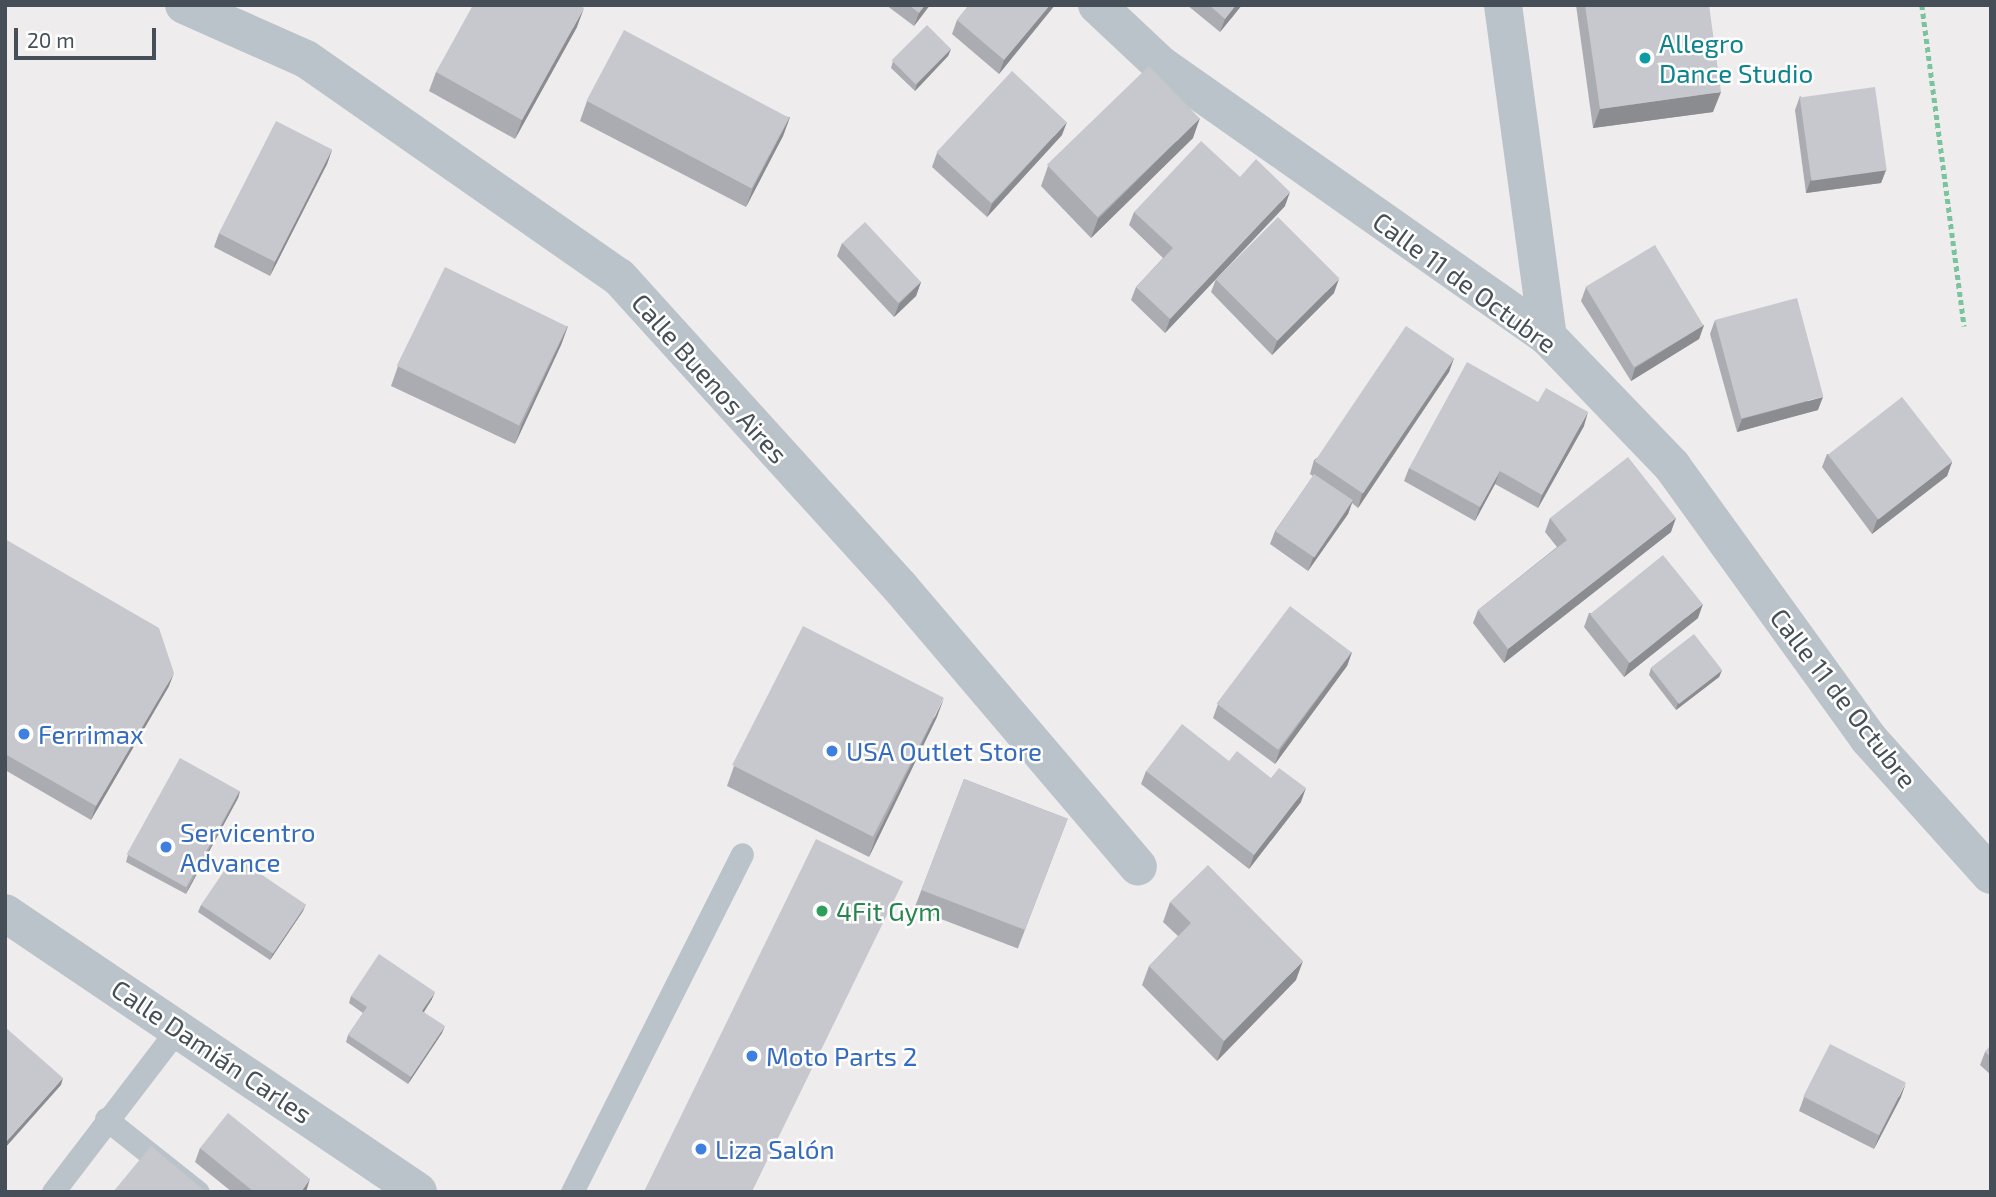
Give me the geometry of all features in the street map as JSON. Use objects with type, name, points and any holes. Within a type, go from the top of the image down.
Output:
[{"type":"street","name":"Calle Buenos Aires","points":[[184,5],[306,59],[619,277],[900,587],[1138,867]]},
{"type":"street","name":"Calle 11 de Octubre","points":[[1097,5],[1161,65],[1548,337],[1672,466],[1868,738],[1991,875]]},
{"type":"street","points":[[1503,5],[1548,337]]},
{"type":"street","name":"Calle Damián Carles","points":[[7,917],[179,1027],[418,1192]]},
{"type":"lane","points":[[572,1192],[742,854]]},
{"type":"lane","points":[[53,1192],[106,1119],[179,1027]]},
{"type":"lane","points":[[106,1119],[198,1192]]},
{"type":"path","points":[[1922,5],[1964,327]]},
{"type":"building","points":[[473,5],[579,5],[584,8],[522,120],[436,72]]},
{"type":"building","points":[[909,5],[925,5],[919,13]]},
{"type":"building","points":[[969,5],[1050,5],[1004,60],[957,20]]},
{"type":"building","points":[[1209,5],[1236,5],[1225,19]]},
{"type":"building","name":"Allegro Dance Studio","points":[[1585,5],[1709,5],[1721,92],[1600,109]]},
{"type":"building","points":[[927,25],[951,49],[916,84],[892,60]]},
{"type":"building","points":[[624,30],[789,118],[752,188],[586,101]]},
{"type":"building","points":[[1149,66],[1200,119],[1098,217],[1047,165]]},
{"type":"building","points":[[1012,71],[1067,122],[991,203],[936,152]]},
{"type":"building","points":[[1875,87],[1887,170],[1811,181],[1800,98]]},
{"type":"building","points":[[276,121],[332,150],[275,262],[219,233]]},
{"type":"building","points":[[1201,141],[1240,177],[1256,159],[1290,192],[1170,319],[1136,287],[1173,248],[1134,212]]},
{"type":"building","points":[[1278,217],[1340,279],[1277,341],[1216,279]]},
{"type":"building","points":[[865,222],[921,282],[898,303],[842,243]]},
{"type":"building","points":[[1655,245],[1703,326],[1634,367],[1586,287]]},
{"type":"building","points":[[445,267],[567,327],[519,425],[397,366]]},
{"type":"building","points":[[1797,298],[1823,397],[1741,419],[1715,320]]},
{"type":"building","points":[[1406,326],[1454,358],[1363,494],[1315,461]]},
{"type":"building","points":[[1467,362],[1538,402],[1546,388],[1588,412],[1542,495],[1500,471],[1480,507],[1409,468]]},
{"type":"building","points":[[1902,397],[1952,462],[1878,519],[1828,455]]},
{"type":"building","points":[[1628,457],[1676,518],[1508,649],[1478,610],[1567,540],[1550,518]]},
{"type":"building","points":[[1314,474],[1353,500],[1314,557],[1275,531]]},
{"type":"building","points":[[5,539],[159,628],[174,673],[96,806],[5,754]]},
{"type":"building","points":[[1663,555],[1703,604],[1630,663],[1590,614]]},
{"type":"building","points":[[1290,606],[1351,652],[1278,750],[1217,703]]},
{"type":"building","name":"USA Outlet Store","points":[[803,626],[944,698],[873,837],[732,765]]},
{"type":"building","points":[[1694,634],[1722,670],[1679,704],[1651,668]]},
{"type":"building","points":[[1182,724],[1229,761],[1237,751],[1271,778],[1279,768],[1306,788],[1254,855],[1146,771]]},
{"type":"building","points":[[180,758],[239,791],[186,887],[127,854]]},
{"type":"building","points":[[964,779],[1068,819],[1025,930],[921,890]]},
{"type":"building","points":[[816,839],[903,882],[752,1192],[644,1192]]},
{"type":"building","points":[[234,856],[306,905],[273,954],[201,905]]},
{"type":"building","points":[[1208,865],[1303,961],[1224,1041],[1149,966],[1191,923],[1170,902]]},
{"type":"building","points":[[379,954],[435,992],[422,1011],[445,1026],[411,1077],[348,1035],[367,1007],[351,996]]},
{"type":"building","points":[[5,1027],[63,1078],[5,1143]]},
{"type":"building","points":[[1830,1044],[1906,1083],[1879,1135],[1803,1097]]},
{"type":"building","points":[[1991,1045],[1991,1057],[1985,1052]]},
{"type":"building","points":[[228,1113],[310,1179],[301,1192],[254,1192],[200,1148]]},
{"type":"building","points":[[151,1146],[206,1192],[113,1192]]},
{"type":"place","name":"Allegro Dance Studio","points":[[1645,58]]},
{"type":"place","name":"Ferrimax","points":[[24,734]]},
{"type":"place","name":"USA Outlet Store","points":[[832,751]]},
{"type":"place","name":"Servicentro Advance","points":[[166,847]]},
{"type":"place","name":"4Fit Gym","points":[[822,911]]},
{"type":"place","name":"Moto Parts 2","points":[[752,1056]]},
{"type":"place","name":"Liza Salón","points":[[701,1149]]}]
